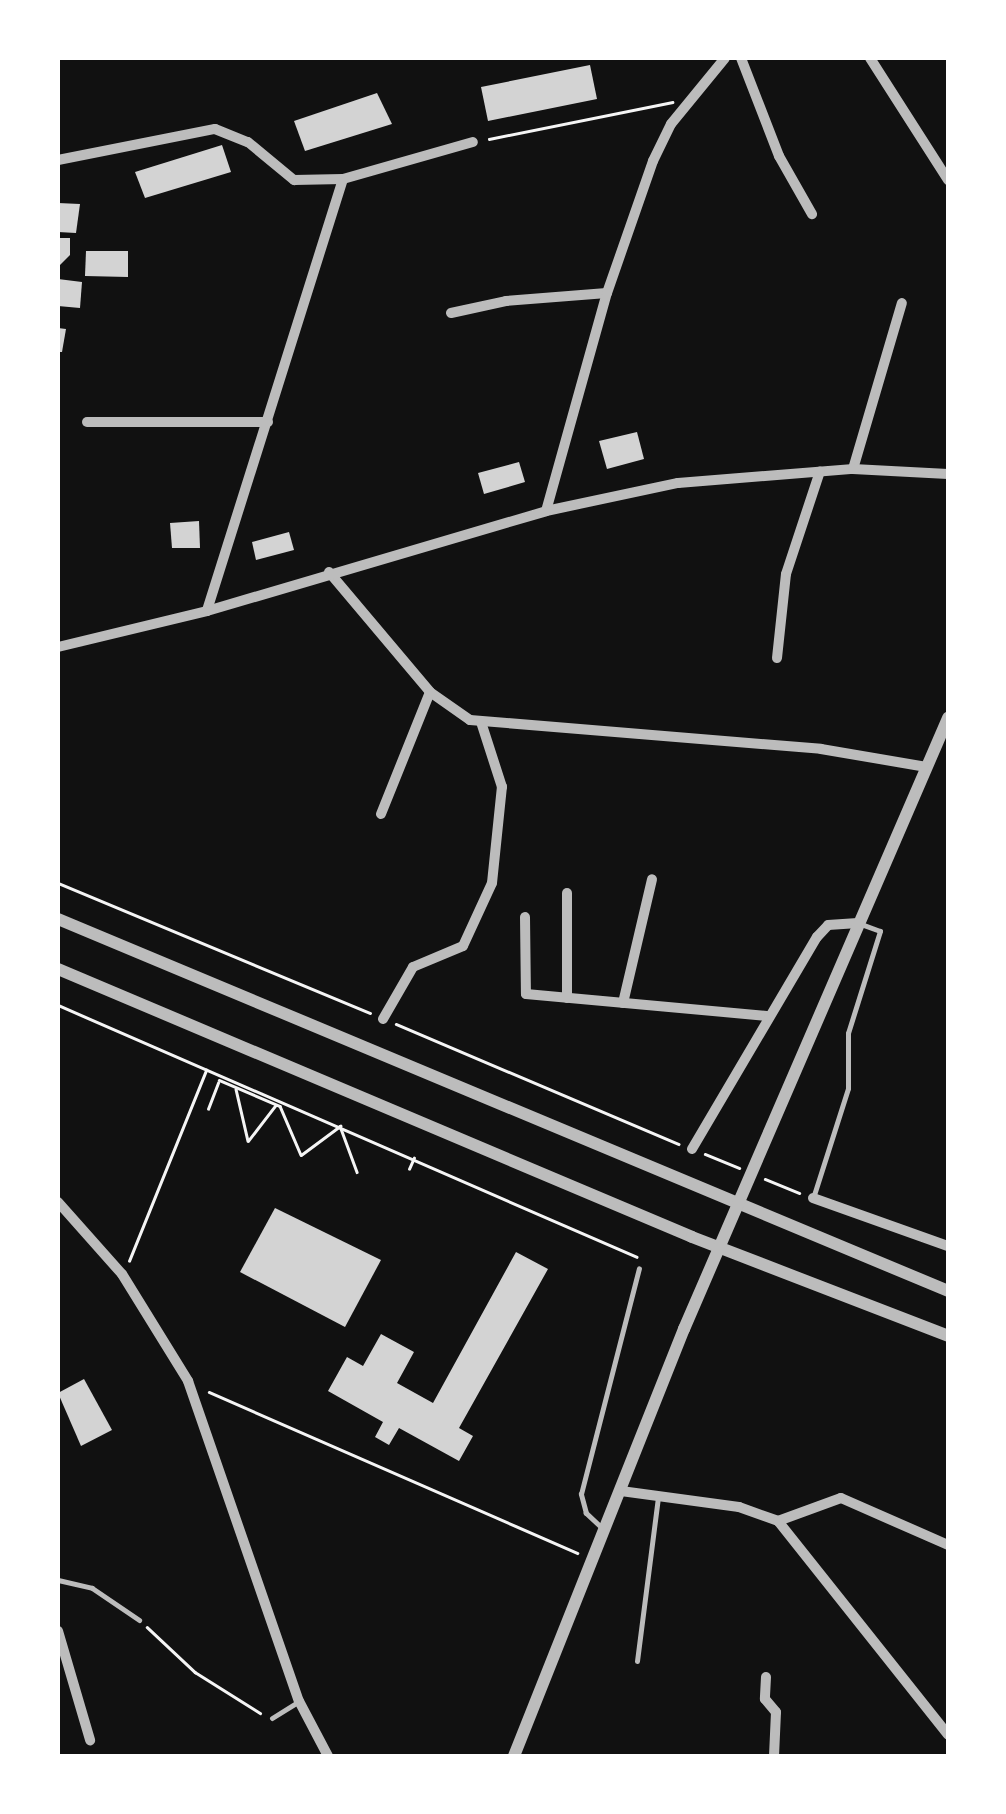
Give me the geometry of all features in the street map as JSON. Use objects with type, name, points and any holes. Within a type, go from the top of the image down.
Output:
[{"type":"street","points":[[546,511],[606,293],[653,161],[671,124],[698,96],[725,58]]},
{"type":"street","points":[[742,58],[780,156],[812,214]]},
{"type":"street","points":[[870,58],[948,180]]},
{"type":"street","points":[[58,160],[215,129],[248,142],[294,180],[343,179],[473,142]]},
{"type":"street","points":[[207,612],[343,179]]},
{"type":"street","points":[[451,313],[506,300],[606,293]]},
{"type":"street","points":[[853,470],[902,303]]},
{"type":"street","points":[[87,422],[268,422]]},
{"type":"street","points":[[777,658],[786,574],[820,471]]},
{"type":"street","points":[[58,647],[207,612],[329,572],[546,511],[678,483],[820,471],[948,474]]},
{"type":"street","points":[[329,572],[430,692],[457,714],[481,722],[822,750],[926,767]]},
{"type":"street","points":[[381,814],[430,692]]},
{"type":"street","points":[[514,1756],[597,1561],[684,1329],[948,718]]},
{"type":"street","points":[[383,1019],[413,966],[462,946],[492,883],[502,787],[481,722]]},
{"type":"street","points":[[622,1003],[652,879]]},
{"type":"street","points":[[567,892],[567,998]]},
{"type":"street","points":[[525,916],[526,994],[768,1016]]},
{"type":"street","points":[[58,919],[948,1291]]},
{"type":"street","points":[[692,1149],[768,1016],[828,925],[858,923]]},
{"type":"street","points":[[58,969],[692,1237],[948,1336]]},
{"type":"street","points":[[813,1198],[948,1246]]},
{"type":"street","points":[[58,1202],[122,1274],[188,1381],[299,1701],[328,1756]]},
{"type":"street","points":[[621,1491],[764,1512],[778,1521],[948,1735]]},
{"type":"street","points":[[778,1521],[841,1498],[948,1545]]},
{"type":"street","points":[[58,1631],[90,1740]]},
{"type":"street","points":[[766,1676],[765,1698],[776,1712],[774,1756]]},
{"type":"lane","points":[[813,1198],[848,1088],[848,1033],[880,931],[858,923]]},
{"type":"lane","points":[[607,1532],[586,1514],[581,1494],[639,1268]]},
{"type":"lane","points":[[637,1661],[658,1496]]},
{"type":"lane","points":[[58,1580],[92,1588],[139,1620]]},
{"type":"lane","points":[[272,1718],[299,1701]]},
{"type":"path","points":[[473,142],[698,96]]},
{"type":"path","points":[[58,1005],[207,1069],[276,1104],[300,1155],[340,1126]]},
{"type":"path","points":[[122,1274],[207,1069]]},
{"type":"path","points":[[208,1110],[220,1078]]},
{"type":"path","points":[[220,1078],[629,1250],[639,1268]]},
{"type":"path","points":[[236,1087],[248,1141],[276,1104]]},
{"type":"path","points":[[340,1126],[357,1172]]},
{"type":"path","points":[[409,1169],[414,1158]]},
{"type":"path","points":[[188,1381],[252,1416],[597,1561]]},
{"type":"path","points":[[139,1620],[196,1672],[272,1718]]},
{"type":"building","points":[[590,65],[597,99],[488,121],[481,87]]},
{"type":"building","points":[[377,93],[392,124],[305,151],[294,121]]},
{"type":"building","points":[[222,145],[231,172],[145,198],[135,172]]},
{"type":"building","points":[[58,203],[80,204],[76,233],[58,232]]},
{"type":"building","points":[[58,238],[70,238],[70,255],[58,267]]},
{"type":"building","points":[[86,251],[128,251],[128,277],[85,276]]},
{"type":"building","points":[[58,279],[82,282],[80,308],[58,306]]},
{"type":"building","points":[[58,328],[66,329],[62,352],[58,352]]},
{"type":"building","points":[[637,432],[644,459],[607,469],[599,441]]},
{"type":"building","points":[[519,462],[525,482],[484,494],[478,473]]},
{"type":"building","points":[[199,521],[200,548],[172,548],[170,523]]},
{"type":"building","points":[[289,532],[294,550],[256,560],[252,542]]},
{"type":"building","points":[[275,1208],[381,1260],[345,1327],[240,1272]]},
{"type":"building","points":[[516,1252],[548,1269],[459,1428],[473,1436],[459,1461],[399,1428],[389,1445],[375,1437],[383,1422],[328,1391],[347,1357],[363,1366],[381,1334],[414,1352],[397,1383],[433,1403]]},
{"type":"building","points":[[84,1379],[112,1430],[81,1446],[58,1393]]}]
